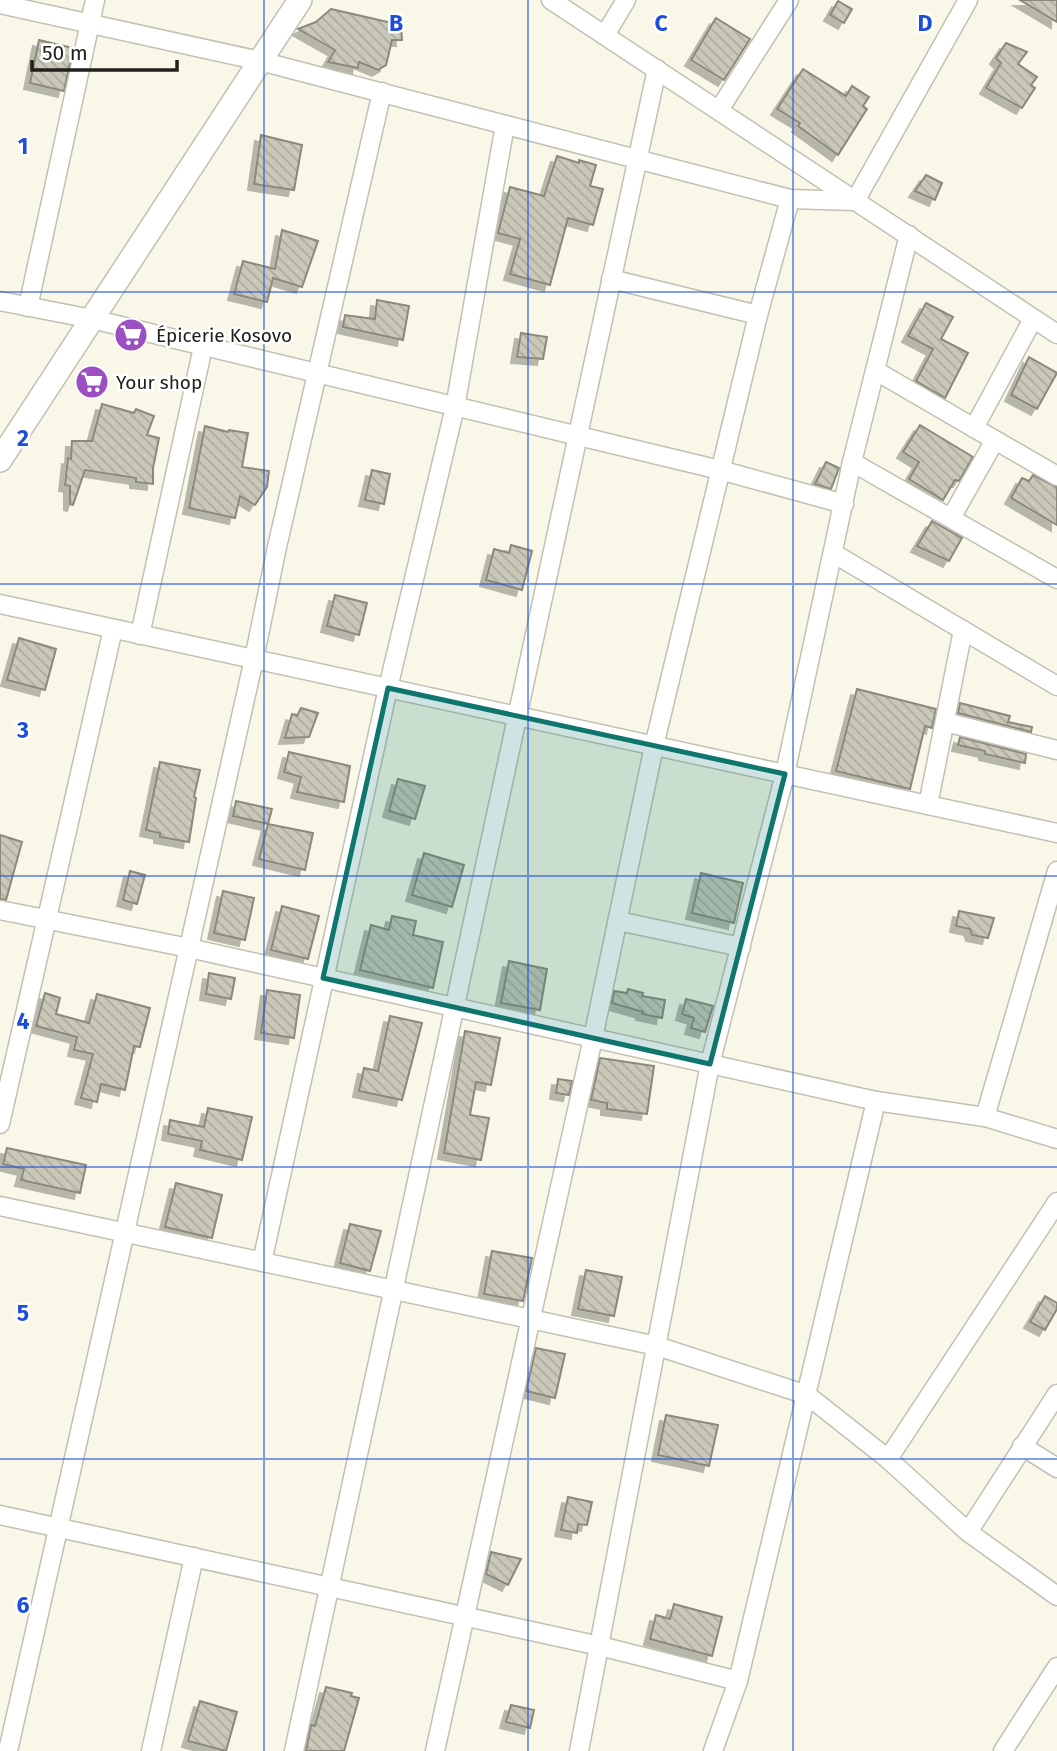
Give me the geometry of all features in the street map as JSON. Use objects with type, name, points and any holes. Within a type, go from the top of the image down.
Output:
[{"type":"street","points":[[28,307],[95,0]]},
{"type":"street","points":[[0,460],[300,0]]},
{"type":"street","points":[[551,0],[1057,334]]},
{"type":"street","points":[[605,35],[626,0]]},
{"type":"street","points":[[719,110],[789,0]]},
{"type":"street","points":[[855,201],[968,0]]},
{"type":"street","points":[[0,4],[260,61],[790,199],[855,201]]},
{"type":"street","points":[[294,1751],[657,69]]},
{"type":"street","points":[[8,1751],[277,547],[382,92]]},
{"type":"street","points":[[262,1262],[388,688],[455,407],[505,125]]},
{"type":"street","points":[[435,1751],[593,1038],[654,746],[758,315],[790,199]]},
{"type":"street","points":[[579,1751],[710,1064],[785,774],[852,462],[909,235]]},
{"type":"street","points":[[611,279],[758,315]]},
{"type":"street","points":[[0,301],[92,319],[720,470],[844,504]]},
{"type":"street","points":[[974,428],[1033,319]]},
{"type":"street","points":[[140,635],[203,347]]},
{"type":"street","points":[[876,371],[1057,476]]},
{"type":"street","points":[[951,518],[995,440]]},
{"type":"street","points":[[852,462],[1057,579]]},
{"type":"street","points":[[833,553],[1057,686]]},
{"type":"street","points":[[0,604],[1057,833]]},
{"type":"street","points":[[0,1124],[113,629]]},
{"type":"street","points":[[928,805],[963,630]]},
{"type":"street","points":[[945,722],[1057,750]]},
{"type":"street","points":[[985,1118],[1057,871]]},
{"type":"street","points":[[0,910],[189,948],[876,1101],[985,1118],[1057,1139]]},
{"type":"street","points":[[618,920],[741,947]]},
{"type":"street","points":[[713,1751],[738,1681],[876,1101]]},
{"type":"street","points":[[888,1459],[1057,1202]]},
{"type":"street","points":[[0,1206],[657,1346],[807,1395],[888,1459],[968,1531],[1057,1596]]},
{"type":"street","points":[[968,1531],[1057,1394]]},
{"type":"street","points":[[1022,1446],[1057,1468]]},
{"type":"street","points":[[0,1515],[600,1646],[738,1681]]},
{"type":"street","points":[[151,1751],[194,1557]]},
{"type":"street","points":[[1003,1751],[1057,1667]]},
{"type":"highlighted area","points":[[388,688],[785,774],[710,1064],[323,978]]},
{"type":"building","points":[[1020,0],[1057,0],[1057,22]]},
{"type":"building","points":[[838,1],[852,9],[844,23],[830,15]]},
{"type":"building","points":[[331,9],[401,25],[402,40],[392,40],[386,65],[378,70],[359,62],[358,68],[328,62],[335,50],[298,29],[316,22]]},
{"type":"building","points":[[716,18],[750,39],[724,80],[691,60]]},
{"type":"building","points":[[39,40],[73,48],[64,91],[30,83]]},
{"type":"building","points":[[1006,43],[1027,52],[1018,64],[1037,77],[1031,85],[1035,88],[1022,108],[986,88],[1001,63],[996,58]]},
{"type":"building","points":[[803,69],[846,96],[852,86],[869,97],[863,106],[867,109],[838,155],[798,126],[800,123],[777,109]]},
{"type":"building","points":[[261,135],[302,145],[294,190],[254,184]]},
{"type":"building","points":[[557,156],[596,165],[590,186],[603,189],[593,225],[568,218],[550,285],[510,274],[520,239],[498,233],[510,187],[544,196]]},
{"type":"building","points":[[926,175],[942,183],[935,200],[915,191]]},
{"type":"building","points":[[282,230],[318,241],[302,287],[273,278],[267,302],[234,294],[243,261],[275,269]]},
{"type":"building","points":[[377,300],[409,306],[403,340],[343,327],[345,315],[375,319]]},
{"type":"building","points":[[926,303],[953,317],[941,339],[968,353],[945,398],[916,381],[933,349],[908,336]]},
{"type":"building","points":[[521,333],[547,337],[543,359],[517,357]]},
{"type":"building","points":[[1029,357],[1057,373],[1037,409],[1011,395]]},
{"type":"building","points":[[102,404],[134,413],[136,409],[154,416],[147,435],[159,438],[153,484],[136,482],[136,478],[85,470],[73,505],[70,504],[70,486],[65,485],[72,441],[92,441]]},
{"type":"building","points":[[920,425],[973,457],[959,481],[955,480],[943,500],[909,479],[919,462],[903,452]]},
{"type":"building","points":[[205,426],[228,432],[248,433],[242,467],[269,471],[267,487],[255,505],[240,496],[235,518],[189,508]]},
{"type":"building","points":[[826,462],[839,468],[831,489],[815,484]]},
{"type":"building","points":[[372,470],[390,474],[384,504],[365,500]]},
{"type":"building","points":[[1033,475],[1057,487],[1057,525],[1011,498],[1022,478],[1029,481]]},
{"type":"building","points":[[932,521],[962,538],[949,561],[917,546]]},
{"type":"building","points":[[511,545],[532,551],[522,590],[486,580],[494,549],[509,553]]},
{"type":"building","points":[[335,595],[367,603],[359,635],[327,626]]},
{"type":"building","points":[[19,638],[56,649],[45,690],[7,680]]},
{"type":"building","points":[[857,689],[936,709],[932,728],[925,726],[910,789],[836,771]]},
{"type":"building","points":[[960,703],[1010,716],[1008,722],[1032,727],[1031,732],[958,713]]},
{"type":"building","points":[[301,708],[318,713],[309,737],[285,738],[292,714],[297,716]]},
{"type":"building","points":[[960,737],[1026,754],[1025,763],[958,745]]},
{"type":"building","points":[[289,752],[350,766],[344,802],[297,792],[301,777],[284,772]]},
{"type":"building","points":[[160,762],[200,770],[189,842],[160,837],[160,833],[146,830]]},
{"type":"building","points":[[398,779],[425,786],[415,819],[389,811]]},
{"type":"building","points":[[236,801],[272,809],[268,824],[233,816]]},
{"type":"building","points":[[268,824],[313,833],[305,870],[259,859]]},
{"type":"building","points":[[0,835],[22,842],[6,900],[0,899]]},
{"type":"building","points":[[424,853],[464,865],[452,907],[412,895]]},
{"type":"building","points":[[130,871],[145,875],[137,904],[123,900]]},
{"type":"building","points":[[701,873],[743,883],[734,923],[692,913]]},
{"type":"building","points":[[223,891],[254,898],[245,940],[214,933]]},
{"type":"building","points":[[282,906],[319,916],[308,959],[271,950]]},
{"type":"building","points":[[959,911],[994,918],[988,938],[972,935],[970,929],[956,926]]},
{"type":"building","points":[[392,916],[416,921],[413,935],[443,942],[433,988],[360,970],[371,925],[389,930]]},
{"type":"building","points":[[509,961],[547,969],[540,1010],[501,1003]]},
{"type":"building","points":[[209,973],[235,978],[231,999],[206,994]]},
{"type":"building","points":[[628,989],[643,993],[642,996],[665,1000],[662,1018],[612,1003],[614,991],[627,993]]},
{"type":"building","points":[[267,990],[300,995],[294,1038],[261,1033]]},
{"type":"building","points":[[45,993],[60,998],[56,1014],[89,1023],[97,994],[150,1008],[140,1047],[134,1046],[125,1090],[101,1084],[97,1102],[81,1098],[93,1054],[74,1050],[77,1037],[36,1026]]},
{"type":"building","points":[[686,999],[713,1006],[705,1032],[691,1028],[694,1018],[682,1014]]},
{"type":"building","points":[[390,1016],[422,1023],[402,1100],[359,1091],[364,1068],[378,1071]]},
{"type":"building","points":[[465,1031],[500,1038],[491,1085],[476,1082],[470,1115],[489,1118],[481,1160],[444,1153]]},
{"type":"building","points":[[600,1058],[654,1066],[647,1114],[607,1109],[607,1103],[591,1100]]},
{"type":"building","points":[[558,1079],[572,1081],[569,1095],[556,1093]]},
{"type":"building","points":[[208,1108],[252,1117],[242,1160],[200,1150],[202,1141],[168,1134],[170,1120],[204,1127]]},
{"type":"building","points":[[7,1148],[86,1165],[80,1193],[21,1180],[24,1169],[3,1164]]},
{"type":"building","points":[[176,1183],[222,1195],[212,1238],[165,1227]]},
{"type":"building","points":[[350,1224],[381,1231],[370,1271],[340,1263]]},
{"type":"building","points":[[492,1251],[532,1258],[523,1301],[484,1294]]},
{"type":"building","points":[[586,1270],[622,1277],[614,1316],[578,1309]]},
{"type":"building","points":[[1045,1296],[1057,1303],[1057,1309],[1045,1330],[1030,1322]]},
{"type":"building","points":[[536,1348],[565,1354],[555,1398],[526,1391]]},
{"type":"building","points":[[666,1415],[718,1425],[709,1466],[658,1455]]},
{"type":"building","points":[[568,1497],[592,1502],[587,1525],[578,1524],[577,1533],[561,1530]]},
{"type":"building","points":[[491,1552],[521,1559],[508,1585],[486,1574]]},
{"type":"building","points":[[674,1604],[722,1617],[712,1656],[650,1639],[656,1615],[670,1619]]},
{"type":"building","points":[[326,1687],[352,1693],[351,1696],[359,1698],[344,1751],[306,1751],[311,1725],[315,1726]]},
{"type":"building","points":[[200,1701],[237,1712],[226,1751],[188,1741]]},
{"type":"building","points":[[511,1705],[534,1710],[530,1728],[506,1722]]},
{"type":"place","name":"Épicerie Kosovo","points":[[131,335]]},
{"type":"place","name":"Your shop","points":[[92,382]]}]
